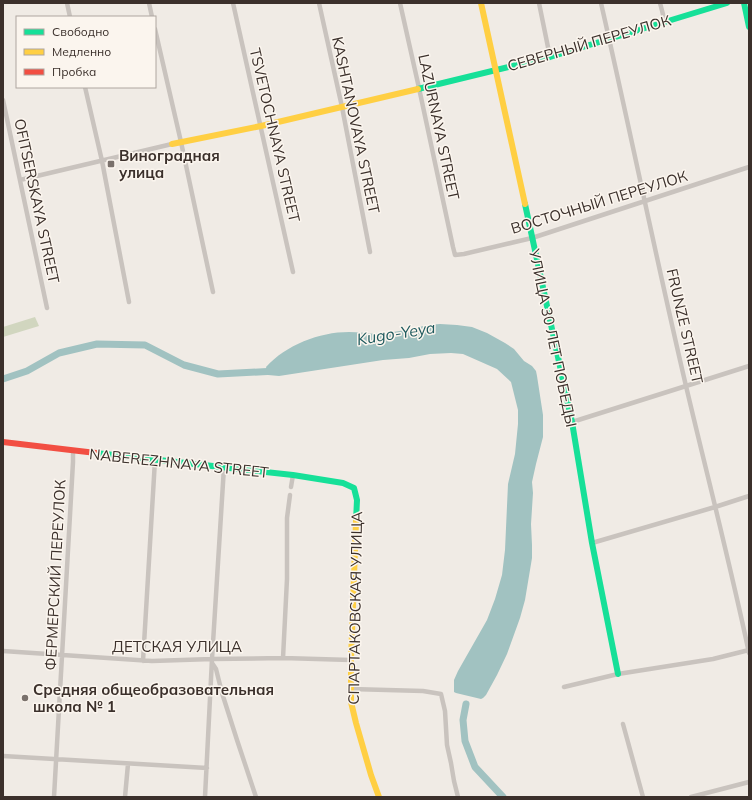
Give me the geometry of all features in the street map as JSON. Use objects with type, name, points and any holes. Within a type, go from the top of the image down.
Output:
[{"type":"street","points":[[67,3],[70,16]]},
{"type":"street","points":[[149,3],[152,16]]},
{"type":"street","name":"TSVETOCHNAYA STREET","points":[[233,3],[293,272]]},
{"type":"street","name":"KASHTANOVAYA STREET","points":[[319,3],[342,107],[370,252]]},
{"type":"street","name":"LAZURNAYA STREET","points":[[400,3],[420,88],[455,255]]},
{"type":"street","name":"УЛИЦА 30 ЛЕТ ПОБЕДЫ","points":[[481,3],[572,422],[592,543],[618,674]]},
{"type":"street","points":[[539,3],[550,57]]},
{"type":"street","name":"FRUNZE STREET","points":[[601,3],[686,386],[749,651]]},
{"type":"street","points":[[660,3],[665,22]]},
{"type":"street","name":"СЕВЕРНЫЙ ПЕРЕУЛОК","points":[[172,144],[261,126],[550,57],[727,3]]},
{"type":"street","points":[[744,3],[749,27]]},
{"type":"street","points":[[156,33],[213,292]]},
{"type":"street","points":[[85,88],[102,161],[129,302]]},
{"type":"street","name":"OFITSERSKAYA STREET","points":[[3,100],[47,308]]},
{"type":"street","points":[[20,180],[172,144]]},
{"type":"street","name":"ВОСТОЧНЫЙ ПЕРЕУЛОК","points":[[455,255],[532,238],[749,167]]},
{"type":"street","points":[[572,422],[749,366]]},
{"type":"street","name":"NABEREZHNAYA STREET","points":[[3,442],[293,475],[344,483],[354,488]]},
{"type":"street","name":"ФЕРМЕРСКИЙ ПЕРЕУЛОК","points":[[54,797],[73,451]]},
{"type":"street","points":[[142,661],[155,460]]},
{"type":"street","points":[[205,797],[224,467]]},
{"type":"street","points":[[291,487],[293,475]]},
{"type":"street","name":"СПАРТАКОВСКАЯ УЛИЦА","points":[[354,488],[356,500],[351,702],[371,775],[379,797]]},
{"type":"street","points":[[283,658],[287,579],[287,518],[290,495]]},
{"type":"street","points":[[592,543],[749,496]]},
{"type":"street","name":"ДЕТСКАЯ УЛИЦА","points":[[3,651],[142,661],[212,661],[283,658],[351,660]]},
{"type":"street","points":[[564,687],[618,674],[713,659],[749,651]]},
{"type":"street","points":[[212,661],[216,669],[234,733],[256,797]]},
{"type":"street","points":[[351,689],[441,694],[445,711],[447,745],[458,797]]},
{"type":"street","points":[[624,724],[643,797]]},
{"type":"street","points":[[3,756],[207,768]]},
{"type":"street","points":[[125,797],[128,764]]},
{"type":"street","points":[[691,797],[749,782]]},
{"type":"green space","points":[[35,317],[39,326],[3,337],[3,327]]},
{"type":"water","points":[[440,324],[472,327],[487,333],[514,349],[524,361],[532,366],[536,371],[543,415],[543,437],[532,482],[532,558],[525,600],[507,654],[486,695],[481,699],[454,692],[454,680],[487,620],[502,575],[505,550],[508,484],[515,454],[518,424],[518,410],[511,382],[497,369],[463,354],[451,353],[383,360],[279,376],[268,375],[266,367],[283,352],[293,346],[326,334],[349,332],[381,334]]},
{"type":"waterway","name":"Kugo-Yeya","points":[[3,379],[27,371],[59,353],[97,344],[145,345],[184,365],[218,374],[276,371]]},
{"type":"waterway","name":"Kugo-Yeya","points":[[466,704],[463,720],[465,741],[475,767],[503,797]]},
{"type":"traffic: fast","points":[[418,89],[550,57],[727,3]]},
{"type":"traffic: fast","points":[[744,3],[749,27]]},
{"type":"traffic: fast","points":[[525,204],[572,422],[592,543],[618,674]]},
{"type":"traffic: fast","points":[[96,453],[293,475],[343,483],[354,488],[357,500],[356,521]]},
{"type":"traffic: slow","points":[[481,3],[525,204]]},
{"type":"traffic: slow","points":[[172,144],[261,126],[418,89]]},
{"type":"traffic: slow","points":[[356,521],[351,702],[371,775],[379,797]]},
{"type":"traffic: jam","points":[[3,442],[96,453]]},
{"type":"place","name":"Виноградная улица","points":[[111,164]]},
{"type":"place","name":"Средняя общеобразовательная школа № 1","points":[[25,698]]}]
